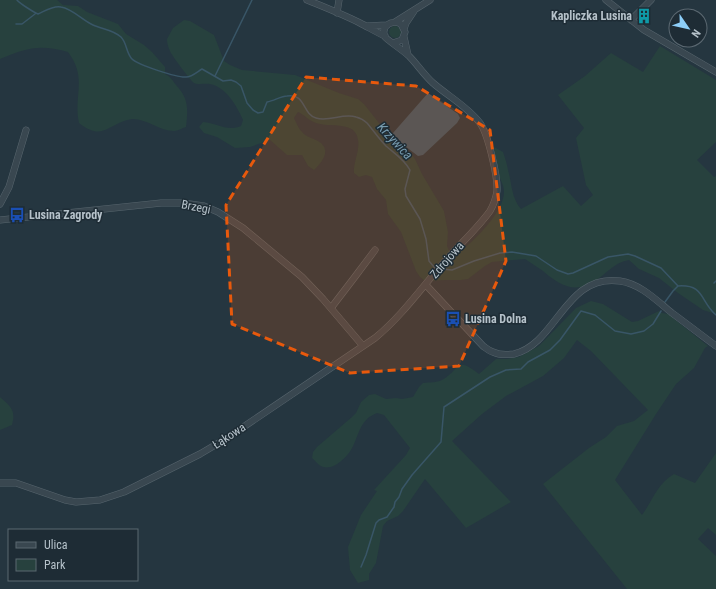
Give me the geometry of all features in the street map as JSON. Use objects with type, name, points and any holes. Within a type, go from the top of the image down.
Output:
[{"type":"street","points":[[307,0],[367,26],[371,30],[385,36]]},
{"type":"street","points":[[337,13],[339,0]]},
{"type":"street","points":[[367,26],[387,25],[395,22],[430,0]]},
{"type":"street","points":[[606,0],[630,20],[716,72]]},
{"type":"street","points":[[630,20],[651,0]]},
{"type":"street","points":[[387,25],[384,31],[388,41],[393,43],[399,42],[404,38],[406,23],[414,11]]},
{"type":"street","points":[[395,22],[401,24],[404,29]]},
{"type":"street","name":"Zdrojowa","points":[[404,38],[408,55]]},
{"type":"street","name":"Zdrojowa","points":[[393,43],[408,55],[424,75],[467,110],[479,122],[486,136],[496,178],[495,202],[490,211],[444,262],[426,285],[483,346],[493,353],[507,355],[520,352],[531,346],[579,293],[592,285],[620,281],[634,285],[647,293],[716,346]]},
{"type":"street","points":[[0,204],[8,187],[26,130]]},
{"type":"street","name":"Brzegi","points":[[0,220],[161,204],[183,203],[204,206],[218,212],[243,228],[302,277],[363,346]]},
{"type":"street","points":[[331,308],[375,250]]},
{"type":"street","name":"Łąkowa","points":[[0,483],[16,483],[65,500],[76,502],[95,501],[112,497],[145,482],[209,449],[363,346],[388,326],[426,285]]},
{"type":"highlighted area","points":[[306,77],[416,86],[490,130],[506,261],[459,366],[350,373],[232,324],[226,205]]},
{"type":"green space","points":[[0,0],[57,0],[63,5],[78,6],[87,12],[118,24],[126,34],[144,45],[152,52],[165,67],[165,74],[170,77],[180,90],[187,104],[186,127],[176,131],[169,130],[143,121],[132,119],[97,132],[86,128],[79,123],[79,79],[74,62],[68,52],[49,48],[33,48],[0,59]]},
{"type":"green space","points":[[184,20],[190,21],[214,35],[224,61],[230,65],[242,70],[295,75],[358,99],[364,104],[390,137],[411,153],[415,159],[444,211],[448,232],[447,246],[450,253],[456,254],[486,227],[499,209],[503,200],[504,189],[496,168],[494,147],[503,152],[515,200],[521,209],[563,186],[581,206],[593,195],[586,185],[576,138],[584,128],[558,95],[585,76],[611,53],[643,72],[660,46],[716,80],[716,142],[697,160],[714,177],[716,176],[716,314],[703,310],[659,278],[639,269],[629,260],[616,265],[598,279],[583,287],[569,287],[562,284],[525,259],[492,262],[468,279],[425,281],[416,271],[401,232],[388,214],[386,200],[377,189],[372,177],[366,175],[359,177],[354,173],[358,140],[356,134],[352,130],[347,127],[316,123],[298,112],[294,118],[298,127],[305,135],[318,141],[325,148],[325,156],[314,170],[308,166],[302,155],[287,155],[270,140],[250,147],[235,148],[217,137],[204,133],[199,127],[203,122],[227,128],[236,128],[241,126],[243,120],[238,109],[226,93],[210,84],[194,83],[171,53],[167,39],[173,28]]},
{"type":"green space","points":[[393,26],[397,26],[401,32],[397,38],[393,38],[389,34],[389,30]]},
{"type":"green space","points":[[591,301],[603,304],[632,322],[638,321],[659,311],[668,314],[708,346],[705,348],[694,368],[676,384],[615,480],[642,515],[659,487],[668,478],[674,474],[695,483],[716,453],[716,535],[708,528],[698,539],[716,556],[716,589],[627,589],[543,484],[589,448],[606,437],[617,426],[634,421],[648,410],[591,351],[577,340],[564,358],[543,376],[506,396],[482,414],[452,441],[511,502],[466,528],[425,479],[403,511],[398,516],[387,521],[383,526],[376,563],[369,574],[369,580],[358,583],[350,570],[348,547],[361,515],[377,491],[374,490],[406,455],[410,448],[384,415],[377,413],[369,417],[364,423],[351,450],[346,457],[334,466],[321,466],[312,458],[313,452],[317,447],[356,413],[361,402],[369,395],[375,394],[386,399],[413,397],[423,383],[442,380],[462,365],[466,365],[479,374],[496,359],[519,357],[539,346],[576,308]]},
{"type":"green space","points":[[0,397],[12,409],[13,420],[12,425],[0,430]]},
{"type":"water","points":[[428,93],[458,114],[460,118],[457,123],[423,155],[418,156],[393,137],[393,133]]},
{"type":"waterway","name":"Krzywica","points":[[17,0],[38,14],[55,7],[65,8],[93,25],[115,33],[123,39],[132,59],[150,68],[182,77],[188,77],[202,69],[223,81],[231,80],[236,82],[241,86],[247,103],[258,113],[263,112],[267,102],[285,96],[293,96],[298,98],[308,112],[316,118],[326,119],[351,116],[363,120],[386,146],[408,166],[410,170],[405,189],[406,196],[420,219],[426,239],[429,261],[436,268]]},
{"type":"waterway","points":[[215,76],[252,0]]},
{"type":"waterway","points":[[16,24],[22,24],[35,14]]},
{"type":"waterway","name":"Krzywica","points":[[442,269],[452,270],[500,253],[512,252],[536,256],[557,270],[568,274],[608,257],[628,254],[661,268],[678,286]]},
{"type":"waterway","name":"Krzywica","points":[[678,286],[687,286],[698,291],[716,315]]},
{"type":"waterway","points":[[665,302],[678,286]]},
{"type":"waterway","points":[[361,567],[376,523],[387,517],[394,507],[402,489],[412,475],[441,442],[444,407],[490,377],[506,370],[521,369],[528,362],[550,350],[560,340],[581,311],[595,315],[615,331],[631,334],[644,331],[653,324],[661,311]]},
{"type":"place","name":"Kapliczka Lusina","points":[[644,16]]},
{"type":"place","name":"Lusina Zagrody","points":[[17,215]]},
{"type":"place","name":"Lusina Dolna","points":[[453,319]]}]
